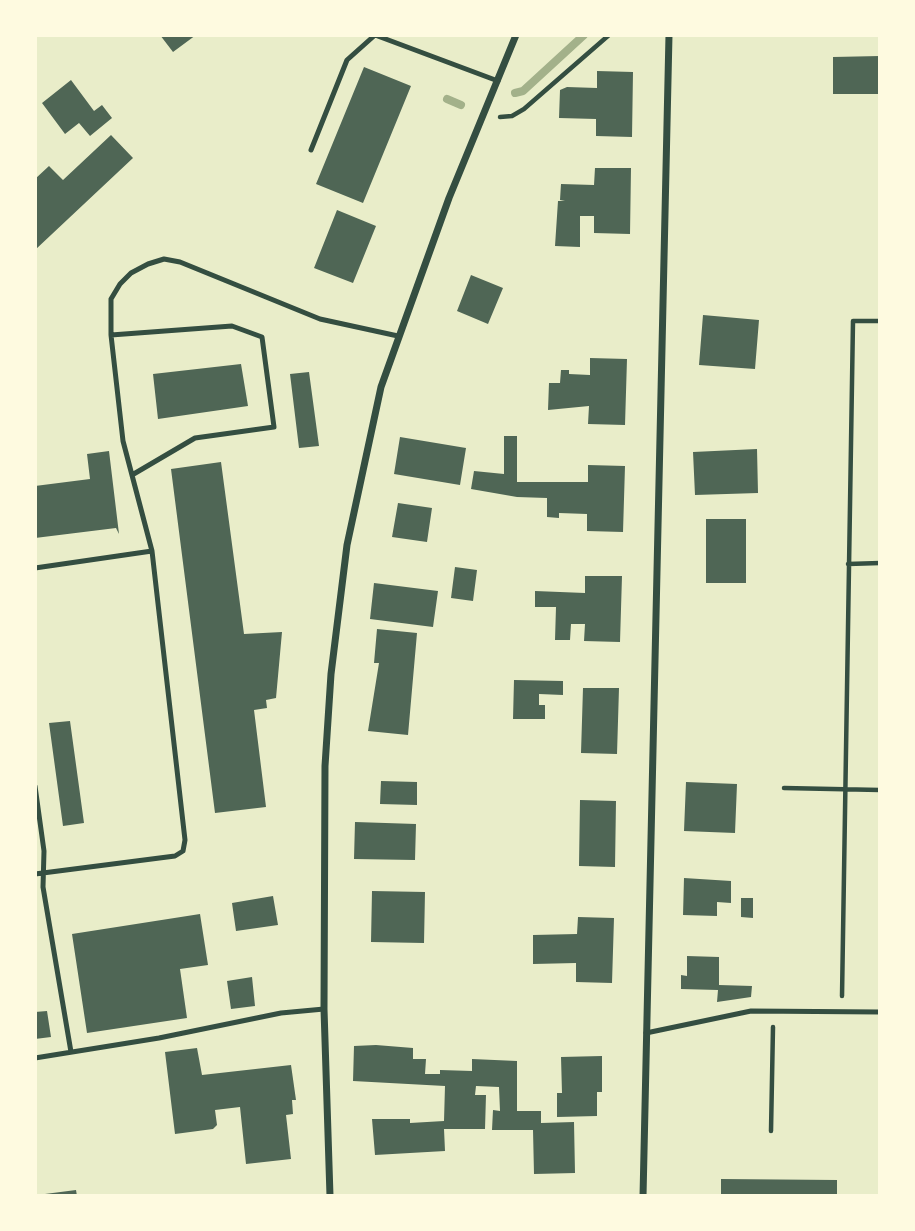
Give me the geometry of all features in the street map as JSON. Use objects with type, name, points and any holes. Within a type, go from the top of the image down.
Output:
[{"type":"street","points":[[330,1196],[324,1009],[325,766],[337,615],[362,468],[381,387],[449,198],[516,35]]},
{"type":"street","points":[[643,1196],[669,35]]},
{"type":"lane","points":[[310,150],[347,60],[375,35],[498,81]]},
{"type":"lane","points":[[35,874],[175,856],[183,851],[185,840],[152,551],[122,441],[111,335],[111,299],[120,284],[131,272],[164,259],[180,262],[320,319],[398,336]]},
{"type":"lane","points":[[111,335],[232,326],[262,337],[274,427],[195,438],[132,475]]},
{"type":"lane","points":[[35,568],[152,551]]},
{"type":"lane","points":[[35,786],[44,851],[43,887],[71,1052]]},
{"type":"lane","points":[[35,1058],[159,1038],[281,1013],[324,1009]]},
{"type":"lane","points":[[646,1033],[751,1010],[880,1012]]},
{"type":"path","points":[[483,118],[513,116],[573,69],[609,35]]},
{"type":"path","points":[[842,1011],[853,321],[880,321]]},
{"type":"path","points":[[848,564],[880,563]]},
{"type":"path","points":[[784,788],[880,790]]},
{"type":"path","points":[[771,1131],[773,1009]]},
{"type":"building","points":[[160,35],[196,35],[173,52]]},
{"type":"building","points":[[880,56],[880,94],[833,94],[833,57]]},
{"type":"building","points":[[364,67],[411,86],[363,203],[316,184]]},
{"type":"building","points":[[597,71],[633,72],[632,137],[596,136],[596,119],[559,118],[560,90],[567,87],[597,88]]},
{"type":"building","points":[[71,80],[94,111],[102,105],[112,118],[90,136],[79,123],[65,134],[42,103]]},
{"type":"building","points":[[111,135],[133,158],[35,250],[35,179],[49,166],[63,180]]},
{"type":"building","points":[[595,168],[631,168],[630,234],[594,233],[594,216],[580,216],[580,247],[555,246],[558,201],[565,201],[560,200],[561,184],[594,185]]},
{"type":"building","points":[[337,210],[376,226],[353,283],[314,268]]},
{"type":"building","points":[[471,275],[503,288],[488,324],[457,311]]},
{"type":"building","points":[[703,315],[759,320],[755,369],[699,365]]},
{"type":"building","points":[[590,358],[627,359],[625,425],[588,424],[589,406],[548,410],[549,383],[560,383],[561,370],[569,370],[569,374],[590,375]]},
{"type":"building","points":[[241,364],[248,406],[158,419],[153,374]]},
{"type":"building","points":[[309,372],[319,446],[299,448],[290,374]]},
{"type":"building","points":[[504,436],[517,436],[517,482],[588,482],[588,465],[625,466],[623,532],[587,531],[587,514],[559,513],[559,518],[547,517],[547,498],[517,497],[471,489],[474,471],[504,474]]},
{"type":"building","points":[[400,437],[466,448],[460,485],[394,474]]},
{"type":"building","points":[[757,449],[758,493],[695,495],[693,452]]},
{"type":"building","points":[[109,451],[119,534],[116,528],[35,538],[35,486],[90,479],[87,454]]},
{"type":"building","points":[[221,462],[244,634],[282,632],[276,698],[266,700],[267,708],[254,710],[266,807],[215,813],[171,469]]},
{"type":"building","points":[[398,503],[432,508],[427,542],[392,537]]},
{"type":"building","points":[[706,519],[746,519],[746,583],[706,583]]},
{"type":"building","points":[[455,567],[477,570],[473,601],[451,598]]},
{"type":"building","points":[[585,576],[622,576],[620,642],[584,641],[585,624],[571,624],[570,640],[555,640],[556,607],[535,607],[535,591],[585,593]]},
{"type":"building","points":[[374,583],[438,591],[433,627],[370,619]]},
{"type":"building","points":[[377,629],[417,633],[408,735],[368,731],[379,663],[374,663]]},
{"type":"building","points":[[514,680],[563,681],[563,695],[539,694],[539,705],[545,705],[545,719],[513,719]]},
{"type":"building","points":[[583,688],[619,688],[617,754],[581,753]]},
{"type":"building","points":[[70,721],[84,823],[63,826],[49,723]]},
{"type":"building","points":[[381,781],[417,782],[417,805],[380,804]]},
{"type":"building","points":[[686,782],[737,784],[735,833],[684,831]]},
{"type":"building","points":[[580,800],[616,801],[615,867],[579,866]]},
{"type":"building","points":[[355,822],[416,824],[415,860],[354,859]]},
{"type":"building","points":[[684,878],[731,881],[731,903],[717,902],[717,916],[683,915]]},
{"type":"building","points":[[372,891],[425,892],[424,943],[371,942]]},
{"type":"building","points":[[273,896],[278,925],[236,931],[232,903]]},
{"type":"building","points":[[741,898],[753,898],[753,918],[741,917]]},
{"type":"building","points":[[200,914],[208,965],[180,969],[187,1018],[87,1033],[72,934]]},
{"type":"building","points":[[578,917],[614,918],[612,983],[576,982],[576,963],[533,964],[533,935],[577,934]]},
{"type":"building","points":[[687,956],[719,957],[719,985],[752,986],[751,997],[717,1002],[718,990],[681,989],[681,975],[687,976]]},
{"type":"building","points":[[252,977],[255,1006],[231,1009],[227,981]]},
{"type":"building","points":[[47,1011],[51,1037],[35,1039],[35,1012]]},
{"type":"building","points":[[354,1046],[413,1048],[413,1059],[426,1059],[425,1074],[440,1074],[440,1070],[472,1071],[472,1059],[517,1061],[517,1111],[541,1111],[541,1123],[574,1122],[575,1173],[534,1174],[533,1130],[492,1130],[493,1110],[500,1111],[499,1087],[476,1086],[475,1095],[486,1095],[485,1129],[444,1129],[445,1151],[375,1155],[372,1119],[410,1119],[410,1123],[444,1121],[445,1086],[353,1081]]},
{"type":"building","points":[[197,1048],[202,1075],[291,1065],[296,1100],[292,1100],[293,1114],[286,1115],[291,1159],[246,1164],[240,1107],[215,1110],[217,1125],[213,1129],[175,1134],[165,1052]]},
{"type":"building","points":[[602,1056],[602,1092],[597,1092],[597,1116],[557,1117],[557,1093],[562,1093],[561,1057]]},
{"type":"building","points":[[721,1179],[837,1180],[837,1196],[721,1196]]},
{"type":"building","points":[[76,1190],[77,1196],[45,1196],[45,1194]]},
{"type":"waterway","points":[[515,93],[523,91],[584,35]]},
{"type":"waterway","points":[[447,99],[461,105]]}]
